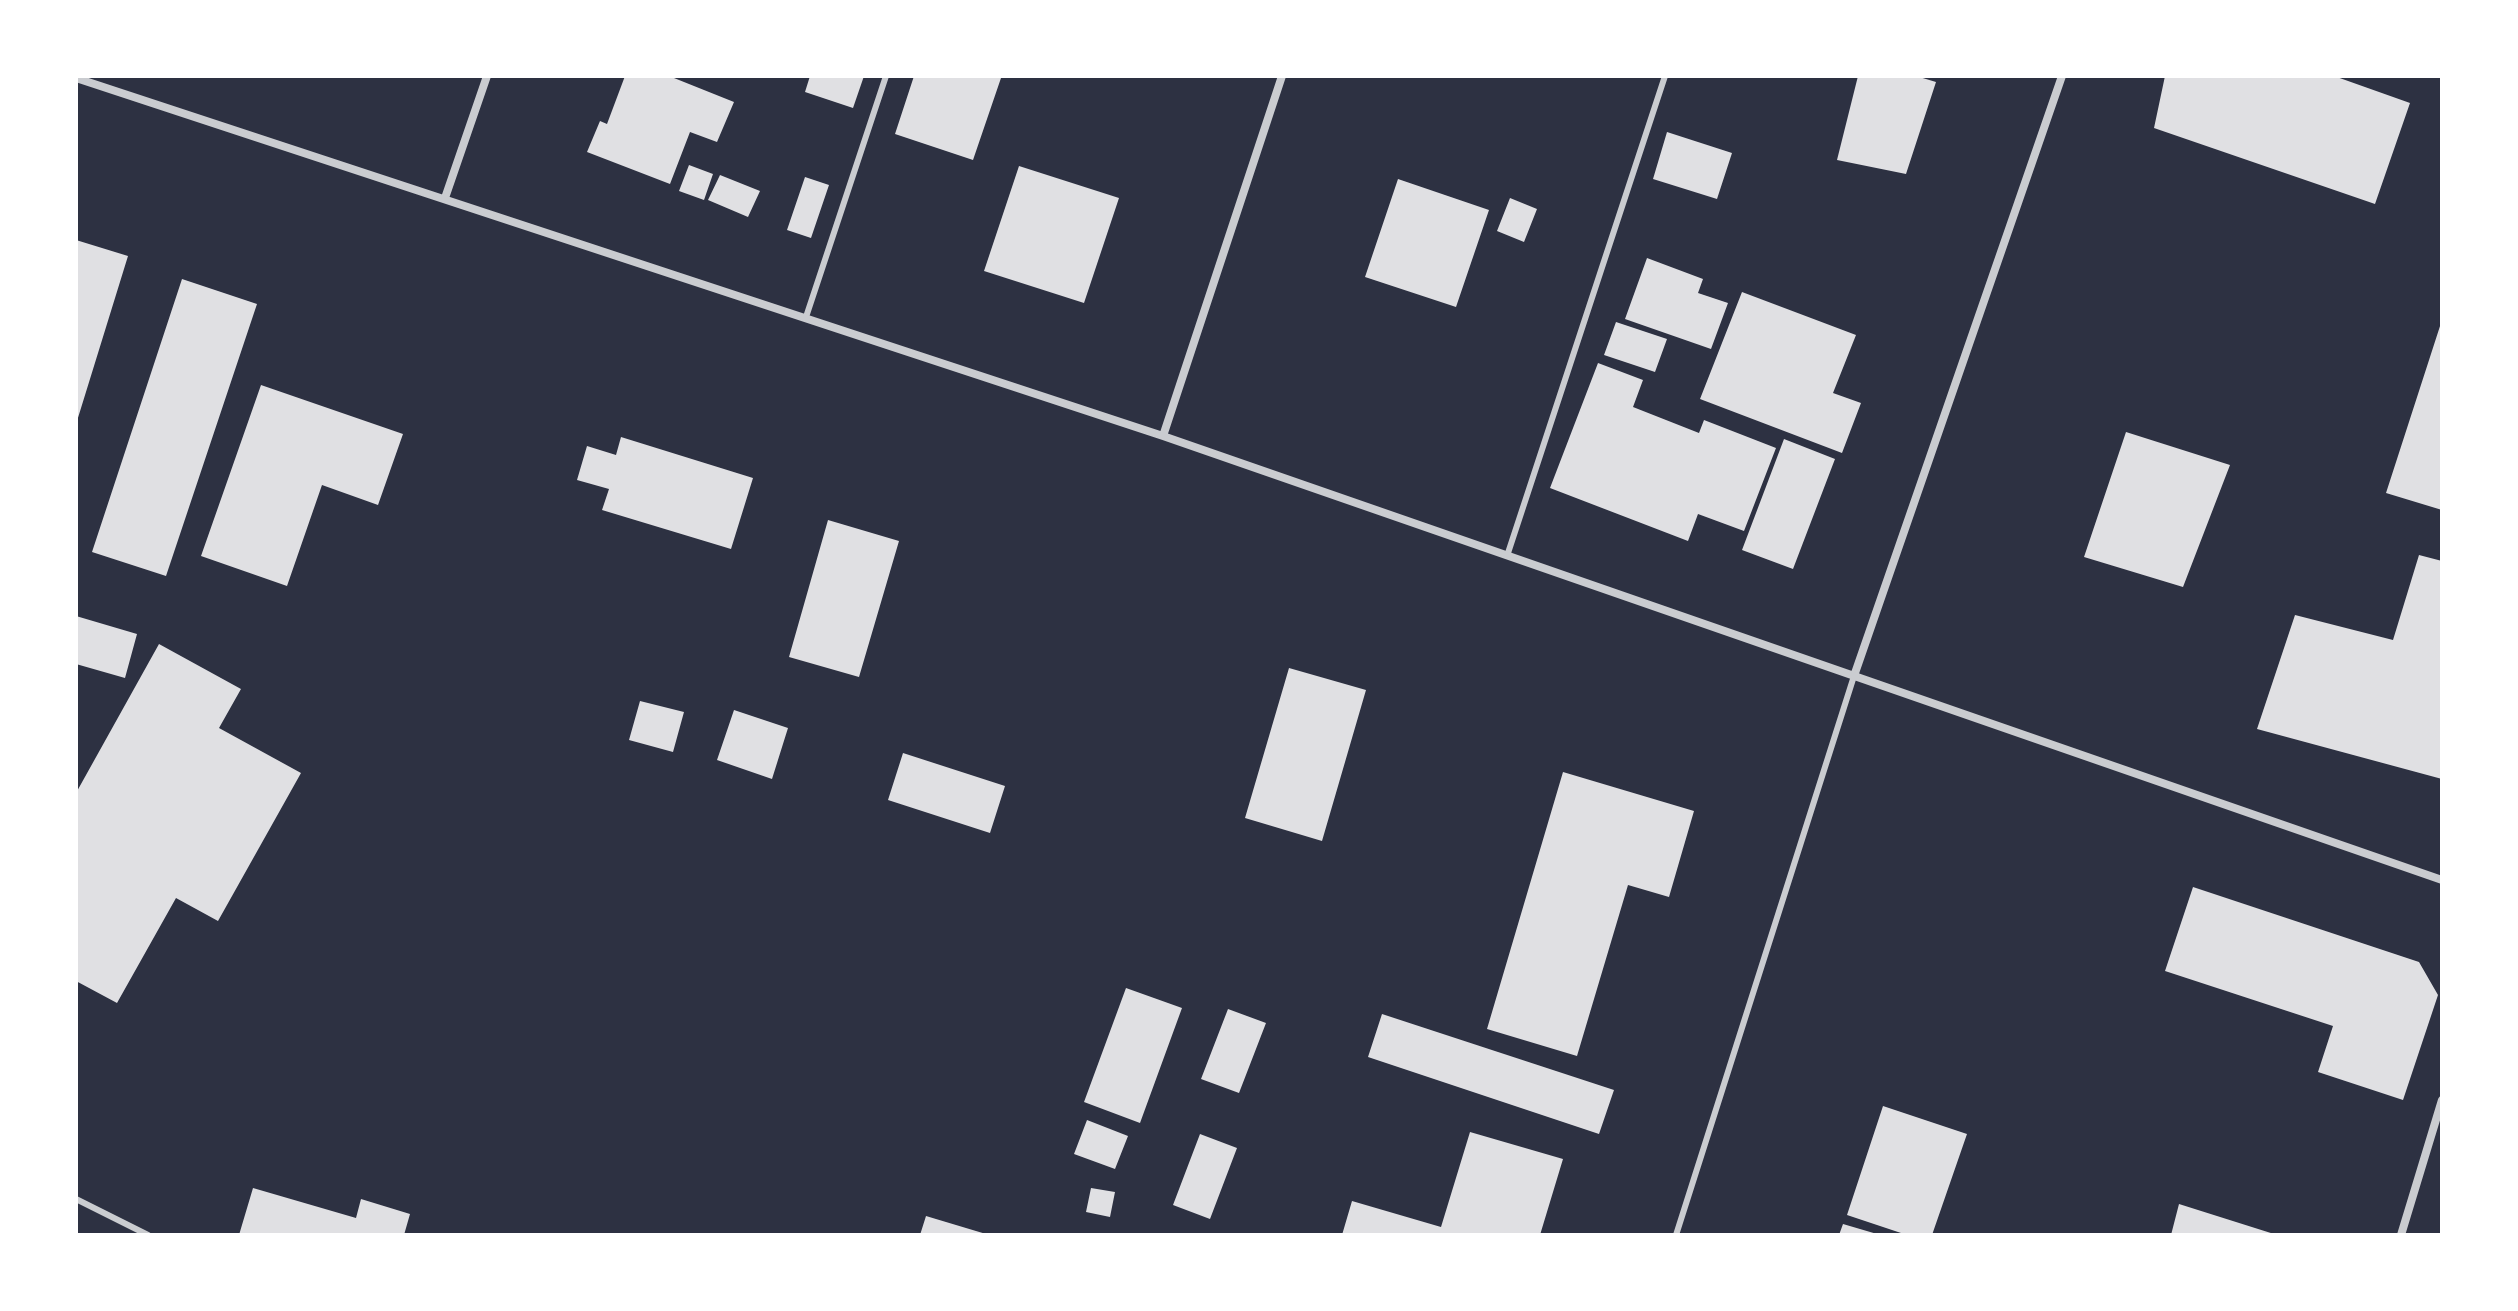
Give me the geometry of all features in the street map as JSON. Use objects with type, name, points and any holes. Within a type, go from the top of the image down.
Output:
[{"type":"street","points":[[445,198],[487,76]]},
{"type":"street","points":[[1163,436],[1282,76]]},
{"type":"street","points":[[1854,676],[2062,76]]},
{"type":"street","points":[[76,78],[93,80],[1163,436],[2442,880]]},
{"type":"street","points":[[2401,1235],[2442,1100]]},
{"type":"lane","points":[[806,317],[886,76]]},
{"type":"lane","points":[[1507,556],[1665,76]]},
{"type":"lane","points":[[1676,1235],[1854,676]]},
{"type":"lane","points":[[76,1199],[148,1235]]},
{"type":"building","points":[[625,76],[669,76],[734,102],[717,142],[690,132],[670,184],[587,152],[600,121],[607,124]]},
{"type":"building","points":[[810,76],[864,76],[853,108],[805,92]]},
{"type":"building","points":[[914,76],[1001,78],[973,160],[895,134]]},
{"type":"building","points":[[1858,76],[1916,76],[1936,82],[1906,174],[1837,160]]},
{"type":"building","points":[[2165,76],[2334,76],[2410,103],[2375,204],[2154,128]]},
{"type":"building","points":[[1667,132],[1732,153],[1717,199],[1653,179]]},
{"type":"building","points":[[689,165],[713,174],[704,200],[679,191]]},
{"type":"building","points":[[1019,166],[1119,198],[1084,303],[984,271]]},
{"type":"building","points":[[720,175],[760,191],[748,217],[708,200]]},
{"type":"building","points":[[805,177],[829,185],[811,238],[787,230]]},
{"type":"building","points":[[1398,179],[1489,210],[1456,307],[1365,277]]},
{"type":"building","points":[[1510,198],[1537,209],[1524,242],[1497,231]]},
{"type":"building","points":[[76,240],[128,256],[77,421],[76,421]]},
{"type":"building","points":[[1647,258],[1703,279],[1698,293],[1728,303],[1711,349],[1625,319]]},
{"type":"building","points":[[182,279],[257,304],[166,576],[92,552]]},
{"type":"building","points":[[1742,292],[1856,335],[1833,393],[1861,403],[1842,453],[1700,399]]},
{"type":"building","points":[[1616,322],[1667,339],[1655,372],[1604,355]]},
{"type":"building","points":[[2442,323],[2442,510],[2386,493]]},
{"type":"building","points":[[1598,363],[1643,380],[1633,407],[1699,433],[1704,420],[1776,448],[1744,531],[1698,514],[1688,541],[1550,488]]},
{"type":"building","points":[[261,385],[403,434],[378,505],[322,485],[287,586],[201,556]]},
{"type":"building","points":[[2126,432],[2230,465],[2183,587],[2084,557]]},
{"type":"building","points":[[621,437],[753,478],[731,549],[602,510],[609,489],[577,480],[587,446],[616,455]]},
{"type":"building","points":[[1784,439],[1835,459],[1793,569],[1742,550]]},
{"type":"building","points":[[828,520],[899,541],[859,677],[789,657]]},
{"type":"building","points":[[2419,555],[2442,561],[2442,779],[2257,729],[2295,615],[2393,640]]},
{"type":"building","points":[[76,616],[137,634],[125,678],[76,664]]},
{"type":"building","points":[[159,644],[241,689],[219,728],[301,773],[218,921],[176,898],[117,1003],[76,981],[76,793]]},
{"type":"building","points":[[1289,668],[1366,690],[1322,841],[1245,818]]},
{"type":"building","points":[[640,701],[684,712],[673,752],[629,740]]},
{"type":"building","points":[[734,710],[788,728],[772,779],[717,760]]},
{"type":"building","points":[[903,753],[1005,786],[990,833],[888,800]]},
{"type":"building","points":[[1563,772],[1694,811],[1669,897],[1628,885],[1577,1056],[1487,1029]]},
{"type":"building","points":[[2193,887],[2419,962],[2438,995],[2403,1100],[2318,1072],[2333,1026],[2165,971]]},
{"type":"building","points":[[1126,988],[1182,1008],[1140,1123],[1084,1102]]},
{"type":"building","points":[[1228,1009],[1266,1023],[1239,1093],[1201,1079]]},
{"type":"building","points":[[1382,1014],[1614,1090],[1599,1134],[1368,1057]]},
{"type":"building","points":[[1883,1106],[1967,1134],[1932,1235],[1907,1235],[1847,1215]]},
{"type":"building","points":[[1087,1120],[1128,1136],[1115,1169],[1074,1154]]},
{"type":"building","points":[[1470,1132],[1563,1159],[1540,1235],[1342,1235],[1352,1201],[1441,1227]]},
{"type":"building","points":[[1200,1134],[1237,1148],[1210,1219],[1173,1205]]},
{"type":"building","points":[[253,1188],[356,1218],[361,1199],[410,1214],[404,1235],[239,1235]]},
{"type":"building","points":[[1091,1188],[1115,1192],[1110,1217],[1086,1212]]},
{"type":"building","points":[[2179,1204],[2274,1234],[2274,1235],[2171,1235]]},
{"type":"building","points":[[926,1216],[986,1234],[986,1235],[920,1235]]},
{"type":"building","points":[[1843,1224],[1877,1234],[1877,1235],[1839,1235]]}]
